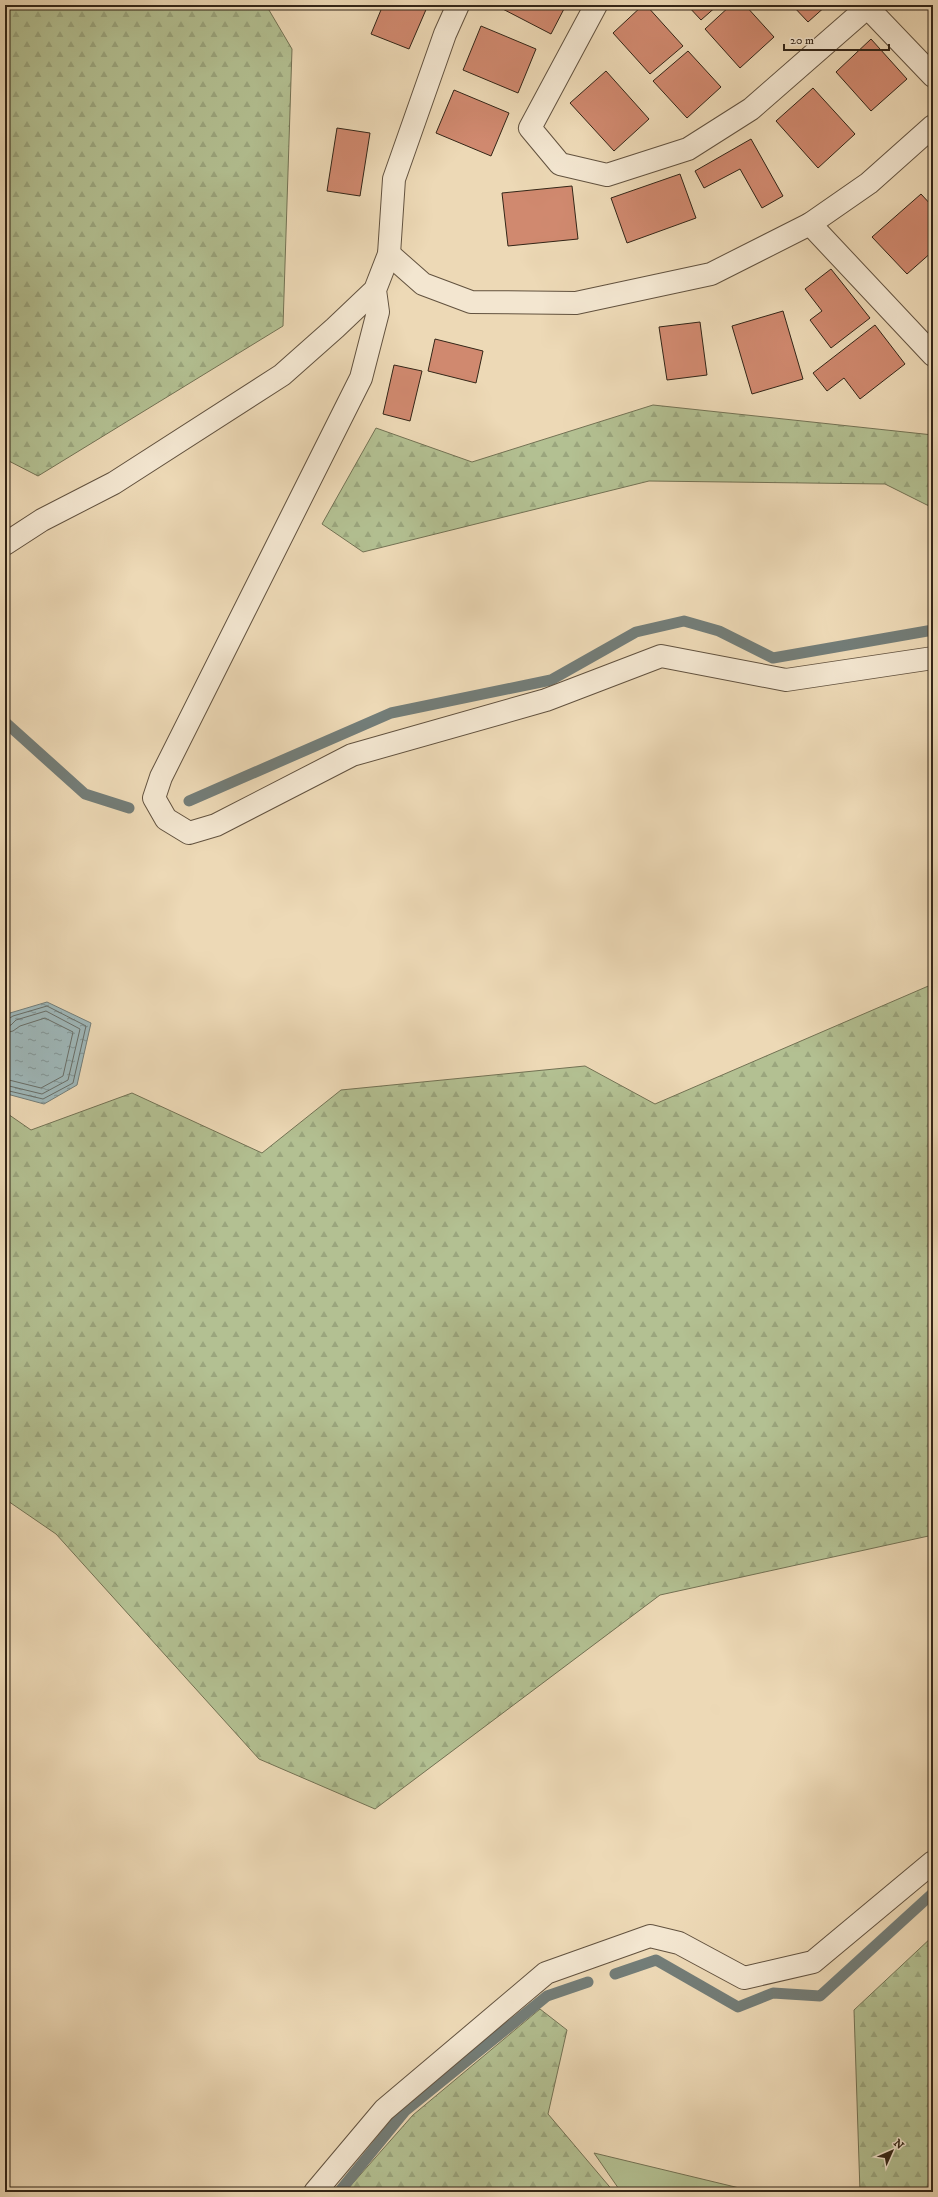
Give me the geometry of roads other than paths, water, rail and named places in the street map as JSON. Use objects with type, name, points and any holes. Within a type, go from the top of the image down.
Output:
[{"type":"street","points":[[5,544],[42,520],[114,483],[282,375],[336,328],[375,290],[389,254],[394,179],[445,34],[458,5]]},
{"type":"street","points":[[596,5],[530,128],[560,164],[608,175],[688,149],[751,109],[868,6],[933,76]]},
{"type":"street","points":[[389,254],[423,284],[471,302],[576,303],[711,274],[810,224],[869,183],[933,126]]},
{"type":"street","points":[[810,224],[933,355]]},
{"type":"street","points":[[375,290],[378,312],[361,378],[161,777],[154,798],[166,819],[189,833],[216,825],[352,755],[546,700],[661,656],[786,680],[933,658]]},
{"type":"street","points":[[315,2192],[384,2110],[546,1973],[650,1936],[680,1943],[744,1978],[813,1962],[933,1862]]},
{"type":"water","points":[[47,1002],[91,1023],[77,1085],[44,1104],[7,1094],[5,1091],[5,1020],[10,1013]]},
{"type":"waterway","points":[[189,801],[391,713],[551,680],[636,632],[684,621],[719,631],[773,658],[933,630]]},
{"type":"waterway","points":[[5,722],[85,794],[129,808]]},
{"type":"waterway","points":[[615,1974],[656,1960],[738,2007],[773,1993],[820,1996],[933,1893]]},
{"type":"waterway","points":[[339,2192],[405,2111],[547,1996],[588,1982]]}]
